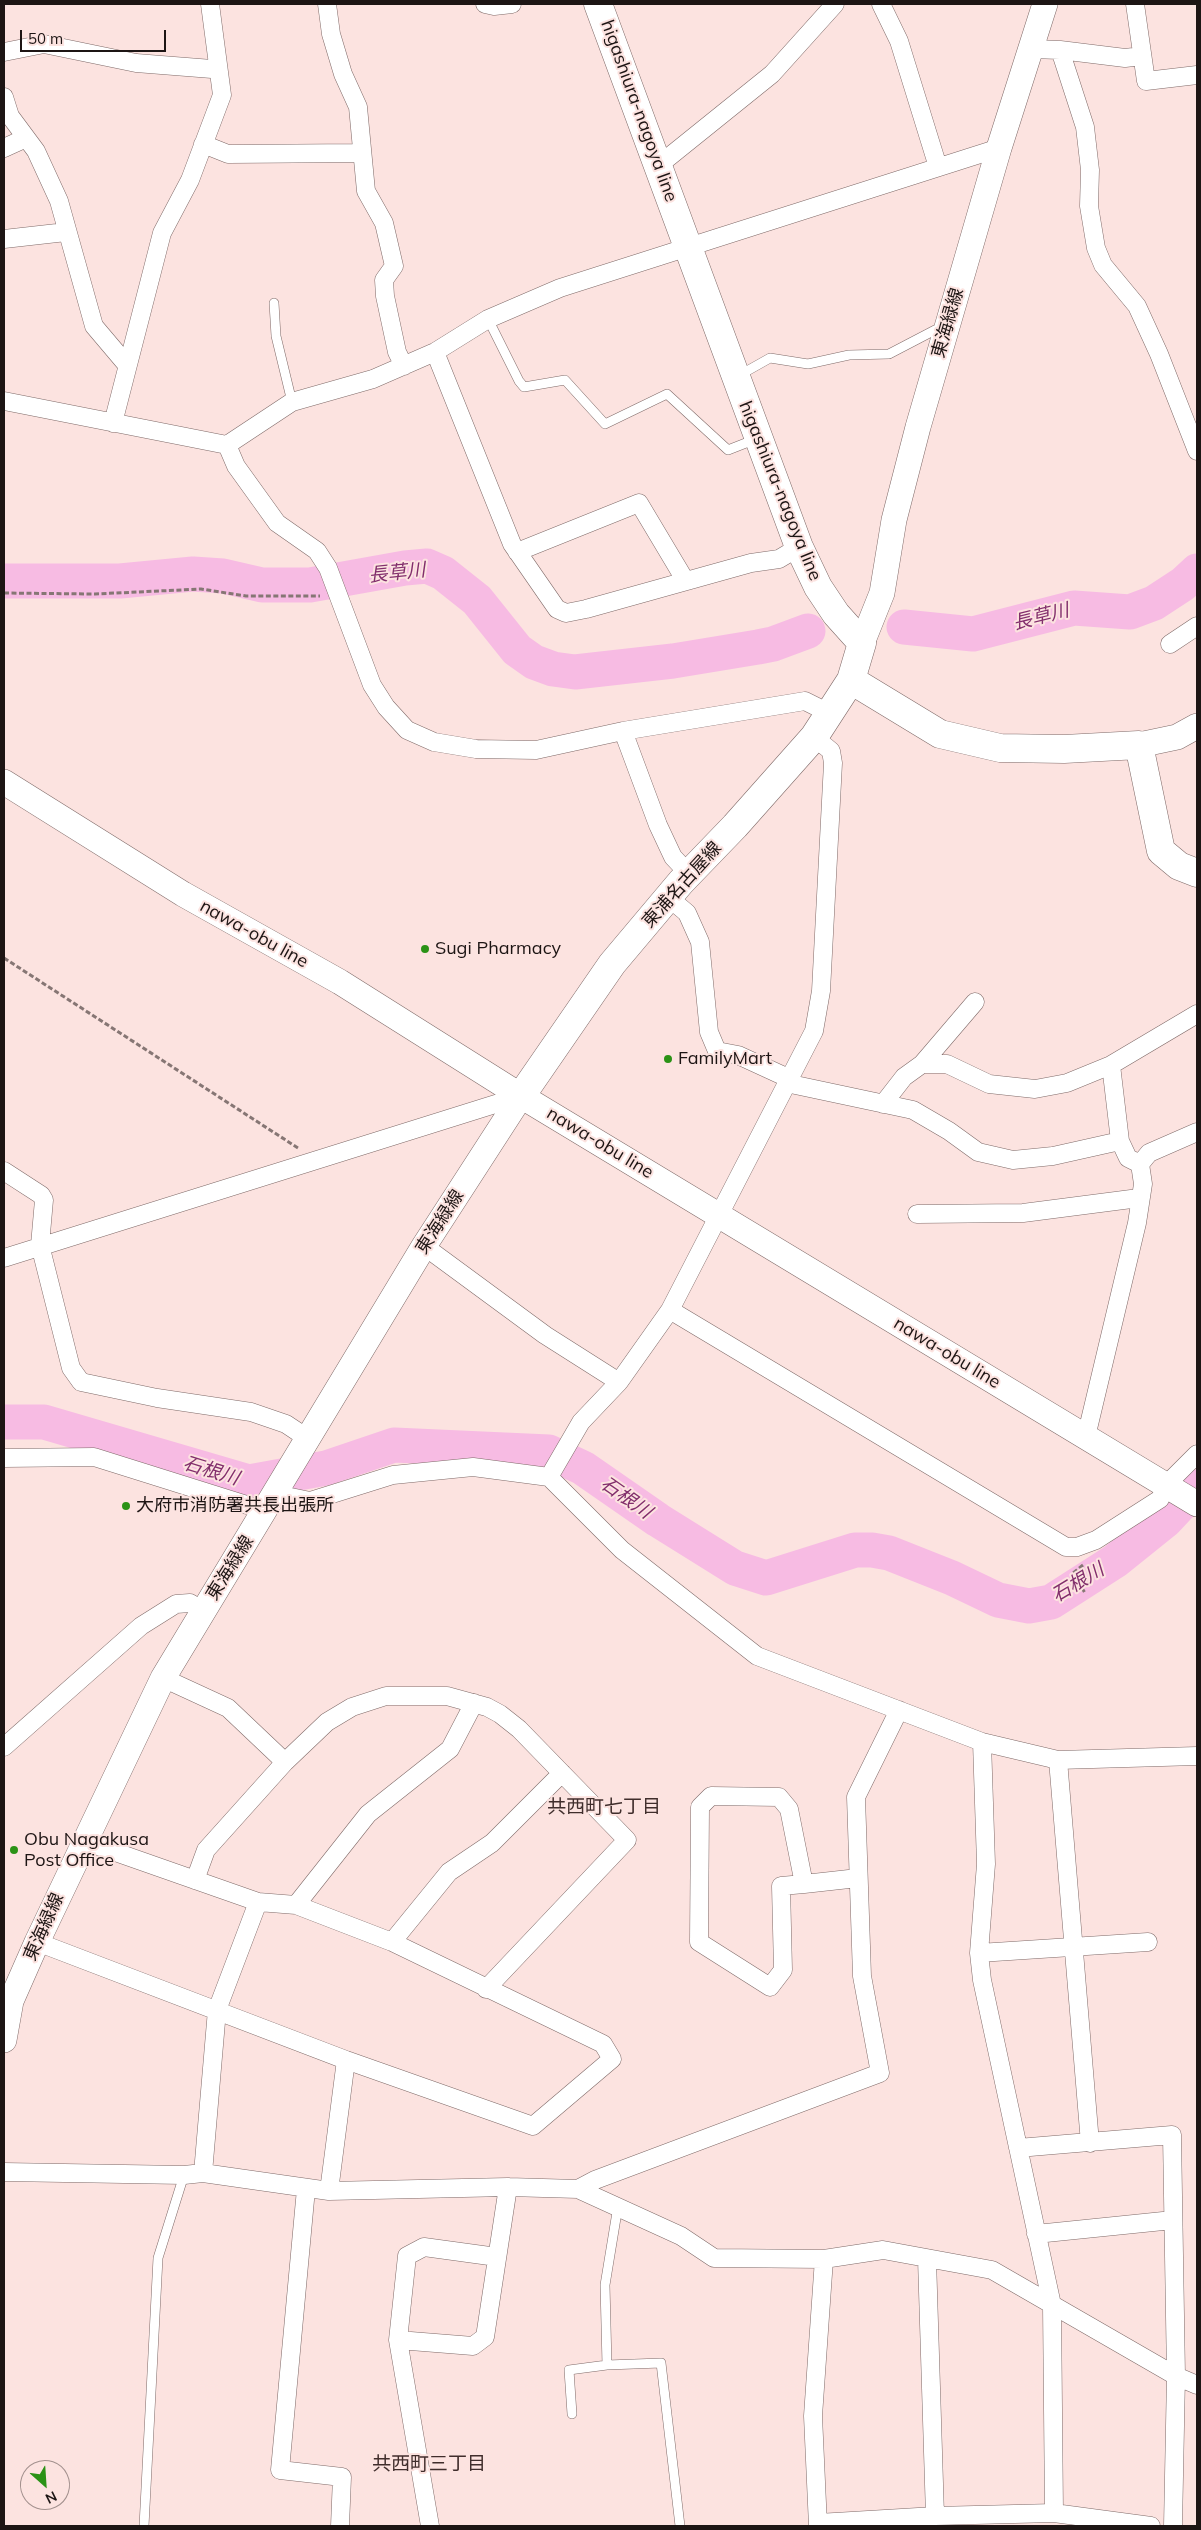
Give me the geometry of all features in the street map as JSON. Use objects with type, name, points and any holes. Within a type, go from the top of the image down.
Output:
[{"type":"main road","name":"higashiura-nagoya line","points":[[598,4],[799,547],[818,587],[836,614],[862,644]]},
{"type":"main road","name":"東海緑線","points":[[862,644],[882,593],[894,520],[945,333],[999,148],[1045,4]]},
{"type":"main road","points":[[862,644],[851,680],[940,734],[1000,748],[1064,749],[1139,745],[1177,737],[1197,726]]},
{"type":"main road","name":"東浦名古屋線","points":[[521,1096],[612,964],[668,897],[748,812],[814,737],[851,680]]},
{"type":"main road","points":[[1139,745],[1162,851],[1191,866]]},
{"type":"main road","name":"nawa-obu line","points":[[4,782],[182,894],[340,982],[521,1096],[1086,1438],[1181,1493]]},
{"type":"main road","name":"東海緑線","points":[[4,2040],[12,2002],[37,1942],[163,1678],[273,1499],[303,1445],[424,1246],[521,1096]]},
{"type":"street","points":[[113,423],[162,233],[190,180],[222,95],[210,4]]},
{"type":"street","points":[[327,4],[331,34],[343,74],[358,107],[366,192],[384,223],[394,266],[384,280],[385,296],[397,352],[404,366]]},
{"type":"street","points":[[485,4],[494,6],[512,4]]},
{"type":"street","points":[[658,165],[772,74],[834,4]]},
{"type":"street","points":[[881,4],[899,41],[938,167]]},
{"type":"street","points":[[1134,4],[1146,81],[1197,75]]},
{"type":"street","points":[[4,52],[44,44],[136,64],[212,69]]},
{"type":"street","points":[[1032,48],[1125,58],[1142,56]]},
{"type":"street","points":[[1060,50],[1086,133],[1090,170],[1089,206],[1096,248],[1103,265],[1136,306],[1194,432],[1197,451]]},
{"type":"street","points":[[4,97],[10,116],[36,151],[59,201],[66,232],[94,326],[128,365]]},
{"type":"street","points":[[4,148],[26,138]]},
{"type":"street","points":[[203,144],[228,154],[361,153]]},
{"type":"street","points":[[4,402],[227,445],[292,402],[373,380],[435,352],[488,319],[560,288],[999,148]]},
{"type":"street","points":[[4,239],[66,232]]},
{"type":"street","points":[[435,352],[517,552],[557,609],[566,613],[586,609],[752,562],[779,559],[799,547]]},
{"type":"street","points":[[227,445],[236,466],[278,523],[316,550],[328,568],[372,685],[386,706],[407,730],[434,742],[476,749],[536,750],[623,730],[805,701],[829,713]]},
{"type":"street","points":[[517,552],[639,503],[686,580]]},
{"type":"street","points":[[1170,644],[1197,626]]},
{"type":"street","points":[[623,730],[641,784],[662,833],[673,857],[689,874]]},
{"type":"street","points":[[549,1477],[581,1422],[619,1382],[670,1310],[787,1080],[814,1031],[819,1013],[821,990],[833,763],[831,752],[814,737]]},
{"type":"street","points":[[668,897],[687,913],[700,942],[709,1032],[717,1051],[738,1055],[787,1080],[922,1114],[978,1152],[1013,1160],[1053,1156],[1120,1141]]},
{"type":"street","points":[[883,1104],[904,1077],[922,1064],[975,1002]]},
{"type":"street","points":[[922,1064],[947,1064],[989,1084],[1035,1089],[1067,1084],[1111,1065],[1197,1014]]},
{"type":"street","points":[[1111,1065],[1120,1141],[1128,1158],[1140,1164]]},
{"type":"street","points":[[4,1258],[40,1245],[521,1096]]},
{"type":"street","points":[[1140,1164],[1149,1154],[1197,1132]]},
{"type":"street","points":[[1086,1438],[1137,1223],[1139,1198],[1143,1184],[1140,1164]]},
{"type":"street","points":[[4,1171],[42,1195],[44,1200],[40,1245],[71,1368],[81,1382],[157,1398],[251,1412],[286,1424],[303,1445]]},
{"type":"street","points":[[917,1214],[1023,1213],[1139,1198]]},
{"type":"street","points":[[424,1246],[545,1335],[619,1382]]},
{"type":"street","points":[[670,1310],[1066,1547],[1077,1547],[1096,1540],[1160,1499],[1181,1493],[1197,1454]]},
{"type":"street","points":[[4,1458],[94,1457],[273,1499],[310,1500],[392,1475],[473,1468],[549,1477],[622,1550],[757,1656],[982,1742],[1058,1760],[1197,1756]]},
{"type":"street","points":[[4,1747],[141,1626],[176,1604],[190,1604],[204,1612]]},
{"type":"street","points":[[163,1678],[228,1708],[285,1762]]},
{"type":"street","points":[[195,1880],[206,1850],[285,1762],[327,1722],[360,1704],[386,1696],[447,1696],[474,1703],[500,1714],[562,1773],[627,1840],[486,1989]]},
{"type":"street","points":[[296,1905],[368,1814],[386,1797],[450,1748],[474,1703]]},
{"type":"street","points":[[578,2189],[595,2180],[880,2073],[862,1976],[856,1798],[899,1710]]},
{"type":"street","points":[[982,1742],[986,1864],[979,1953],[982,1980],[1052,2305],[1054,2513]]},
{"type":"street","points":[[1058,1760],[1090,2142]]},
{"type":"street","points":[[392,1942],[449,1872],[492,1843],[562,1773]]},
{"type":"street","points":[[804,1884],[789,1809],[779,1797],[711,1796],[700,1807],[699,1942],[770,1987],[783,1970],[781,1886],[804,1884],[858,1878]]},
{"type":"street","points":[[37,1942],[346,2060],[533,2126],[612,2059],[603,2044],[392,1942],[296,1905],[258,1902],[84,1841]]},
{"type":"street","points":[[203,2173],[217,2010],[258,1902]]},
{"type":"street","points":[[979,1953],[1148,1942]]},
{"type":"street","points":[[328,2191],[346,2060]]},
{"type":"street","points":[[1018,2148],[1172,2134],[1176,2376],[1172,2526]]},
{"type":"street","points":[[4,2172],[184,2175],[203,2173],[328,2191],[508,2187],[578,2189],[681,2236],[714,2258],[824,2259],[883,2250],[992,2270],[1176,2376],[1197,2385]]},
{"type":"street","points":[[398,2340],[473,2346],[485,2337],[508,2187]]},
{"type":"street","points":[[306,2189],[280,2470],[342,2477],[340,2526]]},
{"type":"street","points":[[1036,2234],[1173,2220]]},
{"type":"street","points":[[430,2526],[398,2340],[407,2256],[424,2246],[497,2257]]},
{"type":"street","points":[[824,2259],[813,2416],[818,2525],[935,2516],[1054,2513],[1151,2526]]},
{"type":"street","points":[[927,2259],[935,2516]]},
{"type":"lane","points":[[274,303],[276,336],[292,402]]},
{"type":"lane","points":[[488,319],[519,381],[524,386],[565,380],[605,424],[667,394],[728,450],[758,438]]},
{"type":"lane","points":[[736,376],[770,358],[808,364],[849,355],[888,354],[935,330],[945,333]]},
{"type":"lane","points":[[144,2526],[158,2258],[184,2175]]},
{"type":"lane","points":[[607,2365],[605,2285],[618,2206]]},
{"type":"lane","points":[[572,2414],[569,2370],[607,2365],[662,2362],[680,2526]]},
{"type":"path","points":[[4,593],[95,594],[201,589],[246,596],[338,595]]},
{"type":"path","points":[[4,958],[318,1160]]},
{"type":"waterway","name":"長草川","points":[[4,581],[120,581],[193,574],[223,576],[262,585],[310,585],[405,568],[427,566],[443,573],[477,600],[517,650],[534,662],[553,669],[575,672],[673,661],[758,647],[773,644],[808,631]]},
{"type":"waterway","name":"長草川","points":[[904,627],[973,634],[1074,608],[1130,612],[1154,603],[1183,584],[1197,571]]},
{"type":"waterway","name":"石根川","points":[[4,1422],[44,1422],[249,1482],[326,1468],[394,1445],[549,1452],[583,1468],[658,1520],[735,1568],[766,1578],[855,1550],[872,1550],[889,1553],[952,1578],[998,1600],[1029,1606],[1051,1602],[1115,1561],[1166,1520],[1197,1487]]},
{"type":"place","name":"Sugi Pharmacy","points":[[425,949]]},
{"type":"place","name":"FamilyMart","points":[[668,1059]]},
{"type":"place","name":"大府市消防署共長出張所","points":[[126,1506]]},
{"type":"place","name":"Obu Nagakusa Post Office","points":[[14,1850]]},
{"type":"district","name":"共西町七丁目","points":[[604,1807]]},
{"type":"district","name":"共西町三丁目","points":[[429,2464]]}]
